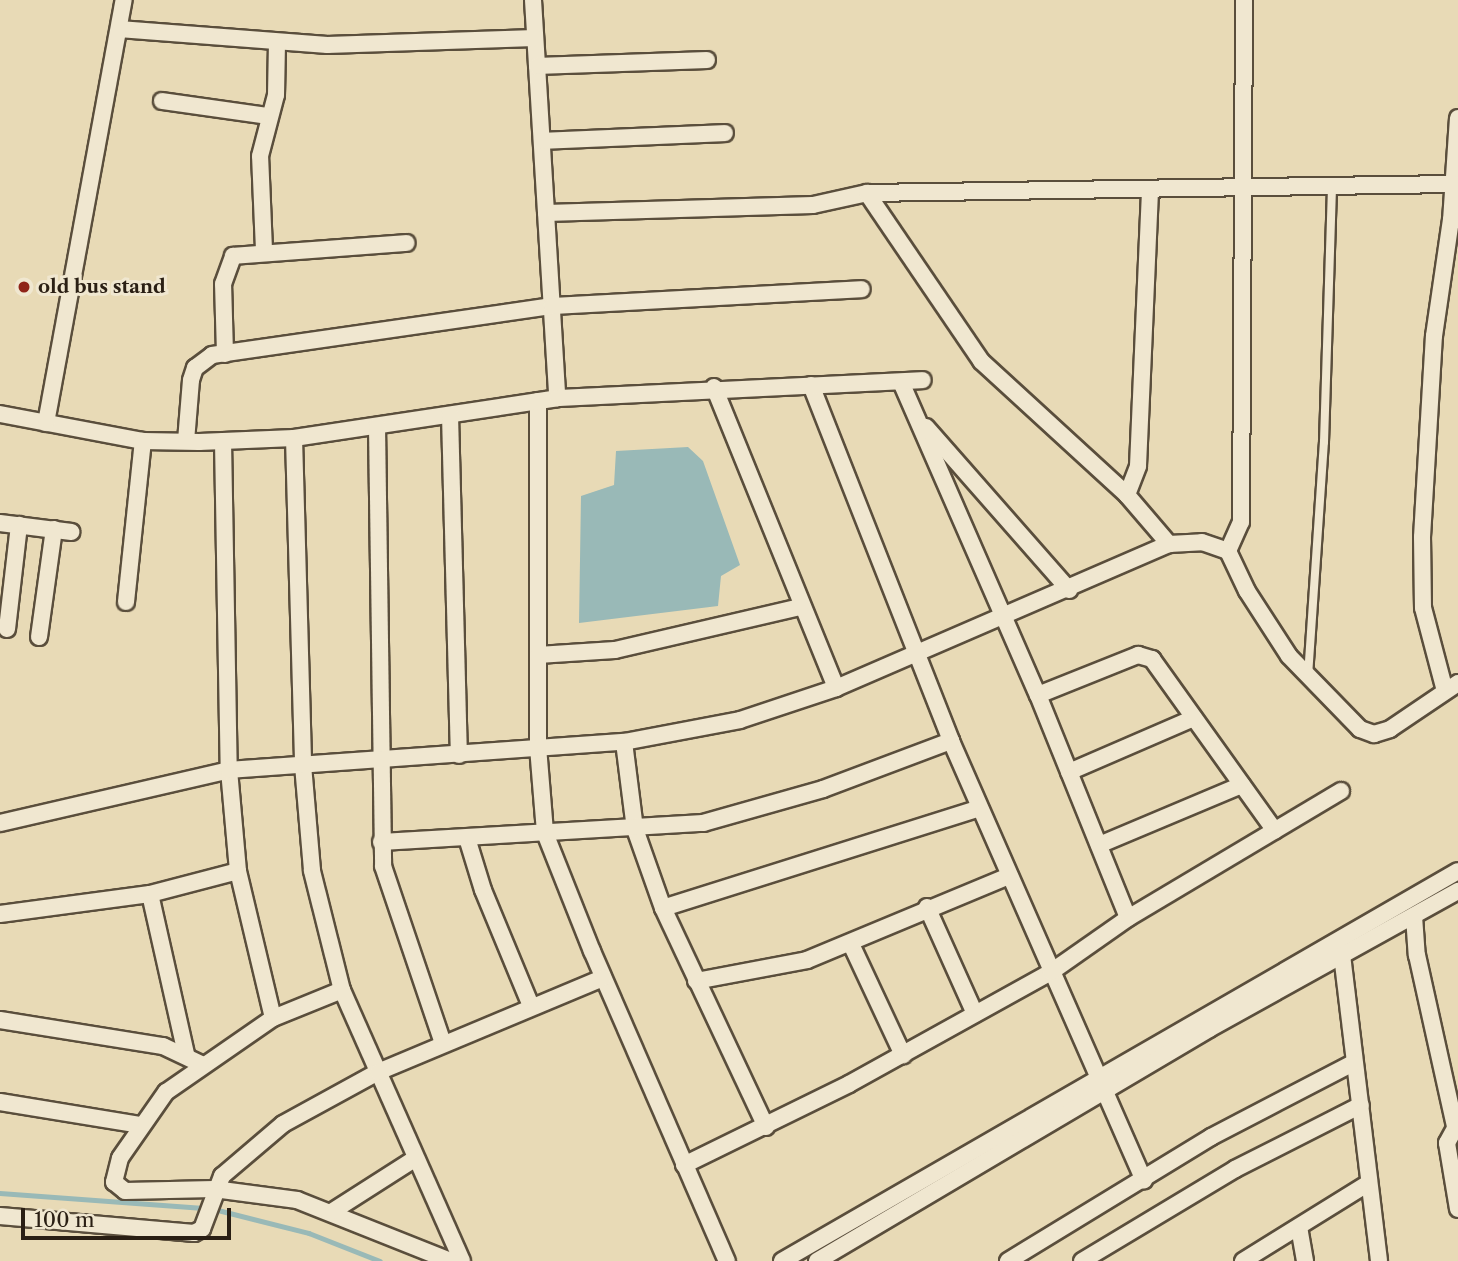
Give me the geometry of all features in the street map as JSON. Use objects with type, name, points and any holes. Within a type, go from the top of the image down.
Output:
[{"type":"street","points":[[46,423],[124,0]]},
{"type":"street","points":[[533,0],[557,398]]},
{"type":"street","points":[[1228,551],[1241,522],[1244,0]]},
{"type":"street","points":[[118,29],[277,43],[535,38]]},
{"type":"street","points":[[264,250],[260,156],[268,116],[276,95],[277,43]]},
{"type":"street","points":[[537,66],[707,60]]},
{"type":"street","points":[[162,101],[268,116]]},
{"type":"street","points":[[0,823],[229,770],[624,742],[740,720],[836,688],[918,651],[1069,590],[1169,544],[1202,542],[1228,551],[1269,627],[1308,676],[1360,729],[1374,734],[1390,729],[1452,687],[1423,608],[1422,537],[1434,336],[1455,220],[1458,118]]},
{"type":"street","points":[[542,141],[725,133]]},
{"type":"street","points":[[546,213],[813,205],[867,193],[1454,184]]},
{"type":"street","points":[[1127,495],[1138,466],[1150,189]]},
{"type":"street","points":[[867,193],[981,361],[1127,495],[1169,544]]},
{"type":"street","points":[[225,354],[227,265],[242,252],[407,243]]},
{"type":"street","points":[[186,441],[195,368],[212,355],[552,306],[862,289]]},
{"type":"street","points":[[0,414],[143,441],[223,441],[294,438],[557,398],[714,387],[923,380]]},
{"type":"street","points":[[901,382],[1038,695],[1128,918]]},
{"type":"street","points":[[811,385],[918,651],[951,741],[1144,1180]]},
{"type":"street","points":[[714,387],[800,607],[836,688]]},
{"type":"street","points":[[538,401],[538,747],[545,833],[603,978],[727,1261]]},
{"type":"street","points":[[450,415],[459,755]]},
{"type":"street","points":[[915,415],[1069,590]]},
{"type":"street","points":[[377,426],[378,758],[383,866],[401,929],[443,1043]]},
{"type":"street","points":[[294,438],[303,765],[312,871],[342,990],[462,1261]]},
{"type":"street","points":[[126,602],[143,441]]},
{"type":"street","points":[[223,441],[229,770],[238,871],[273,1018]]},
{"type":"street","points":[[0,523],[71,532]]},
{"type":"street","points":[[7,629],[19,525]]},
{"type":"street","points":[[39,637],[54,529]]},
{"type":"street","points":[[538,655],[615,650],[800,607]]},
{"type":"street","points":[[1038,695],[1138,655],[1152,659],[1275,831]]},
{"type":"street","points":[[1069,772],[1194,719]]},
{"type":"street","points":[[381,842],[635,829],[703,822],[752,811],[951,741]]},
{"type":"street","points":[[624,742],[635,829],[663,908],[766,1127]]},
{"type":"street","points":[[1098,845],[1242,785]]},
{"type":"street","points":[[684,1165],[766,1127],[903,1055],[1051,972],[1128,918],[1341,791]]},
{"type":"street","points":[[663,908],[980,808]]},
{"type":"street","points":[[467,838],[483,890],[531,1006]]},
{"type":"street","points":[[0,914],[150,894],[238,871]]},
{"type":"street","points":[[782,1261],[1099,1074],[1458,871]]},
{"type":"street","points":[[696,981],[807,960],[851,944],[927,907],[1009,876]]},
{"type":"street","points":[[817,1261],[1104,1091],[1458,891]]},
{"type":"street","points":[[150,894],[186,1054]]},
{"type":"street","points":[[927,907],[975,1014]]},
{"type":"street","points":[[1414,916],[1417,955],[1456,1124],[1447,1143],[1458,1209]]},
{"type":"street","points":[[851,944],[903,1055]]},
{"type":"street","points":[[1342,956],[1353,1063],[1361,1105],[1367,1184],[1379,1261]]},
{"type":"street","points":[[0,1216],[181,1234],[202,1229],[213,1192],[234,1162],[283,1124],[378,1072],[603,978]]},
{"type":"street","points":[[342,990],[273,1018],[201,1064],[166,1092],[141,1125],[114,1172],[118,1188],[213,1192],[297,1200],[334,1211],[450,1261]]},
{"type":"street","points":[[0,1020],[163,1046],[186,1054],[201,1064]]},
{"type":"street","points":[[1008,1261],[1144,1180],[1210,1137],[1353,1063]]},
{"type":"street","points":[[0,1102],[141,1125]]},
{"type":"street","points":[[1082,1261],[1235,1169],[1361,1105]]},
{"type":"street","points":[[334,1211],[416,1158]]},
{"type":"street","points":[[1243,1261],[1367,1184]]},
{"type":"street","points":[[1299,1227],[1305,1261]]},
{"type":"lane","points":[[1308,676],[1324,442],[1332,186]]},
{"type":"water","points":[[688,447],[703,461],[740,565],[721,576],[718,606],[579,623],[581,496],[614,485],[616,451]]},
{"type":"waterway","points":[[0,1193],[206,1208]]},
{"type":"waterway","points":[[214,1209],[309,1233],[380,1261]]},
{"type":"place","name":"old bus stand","points":[[24,287]]}]
